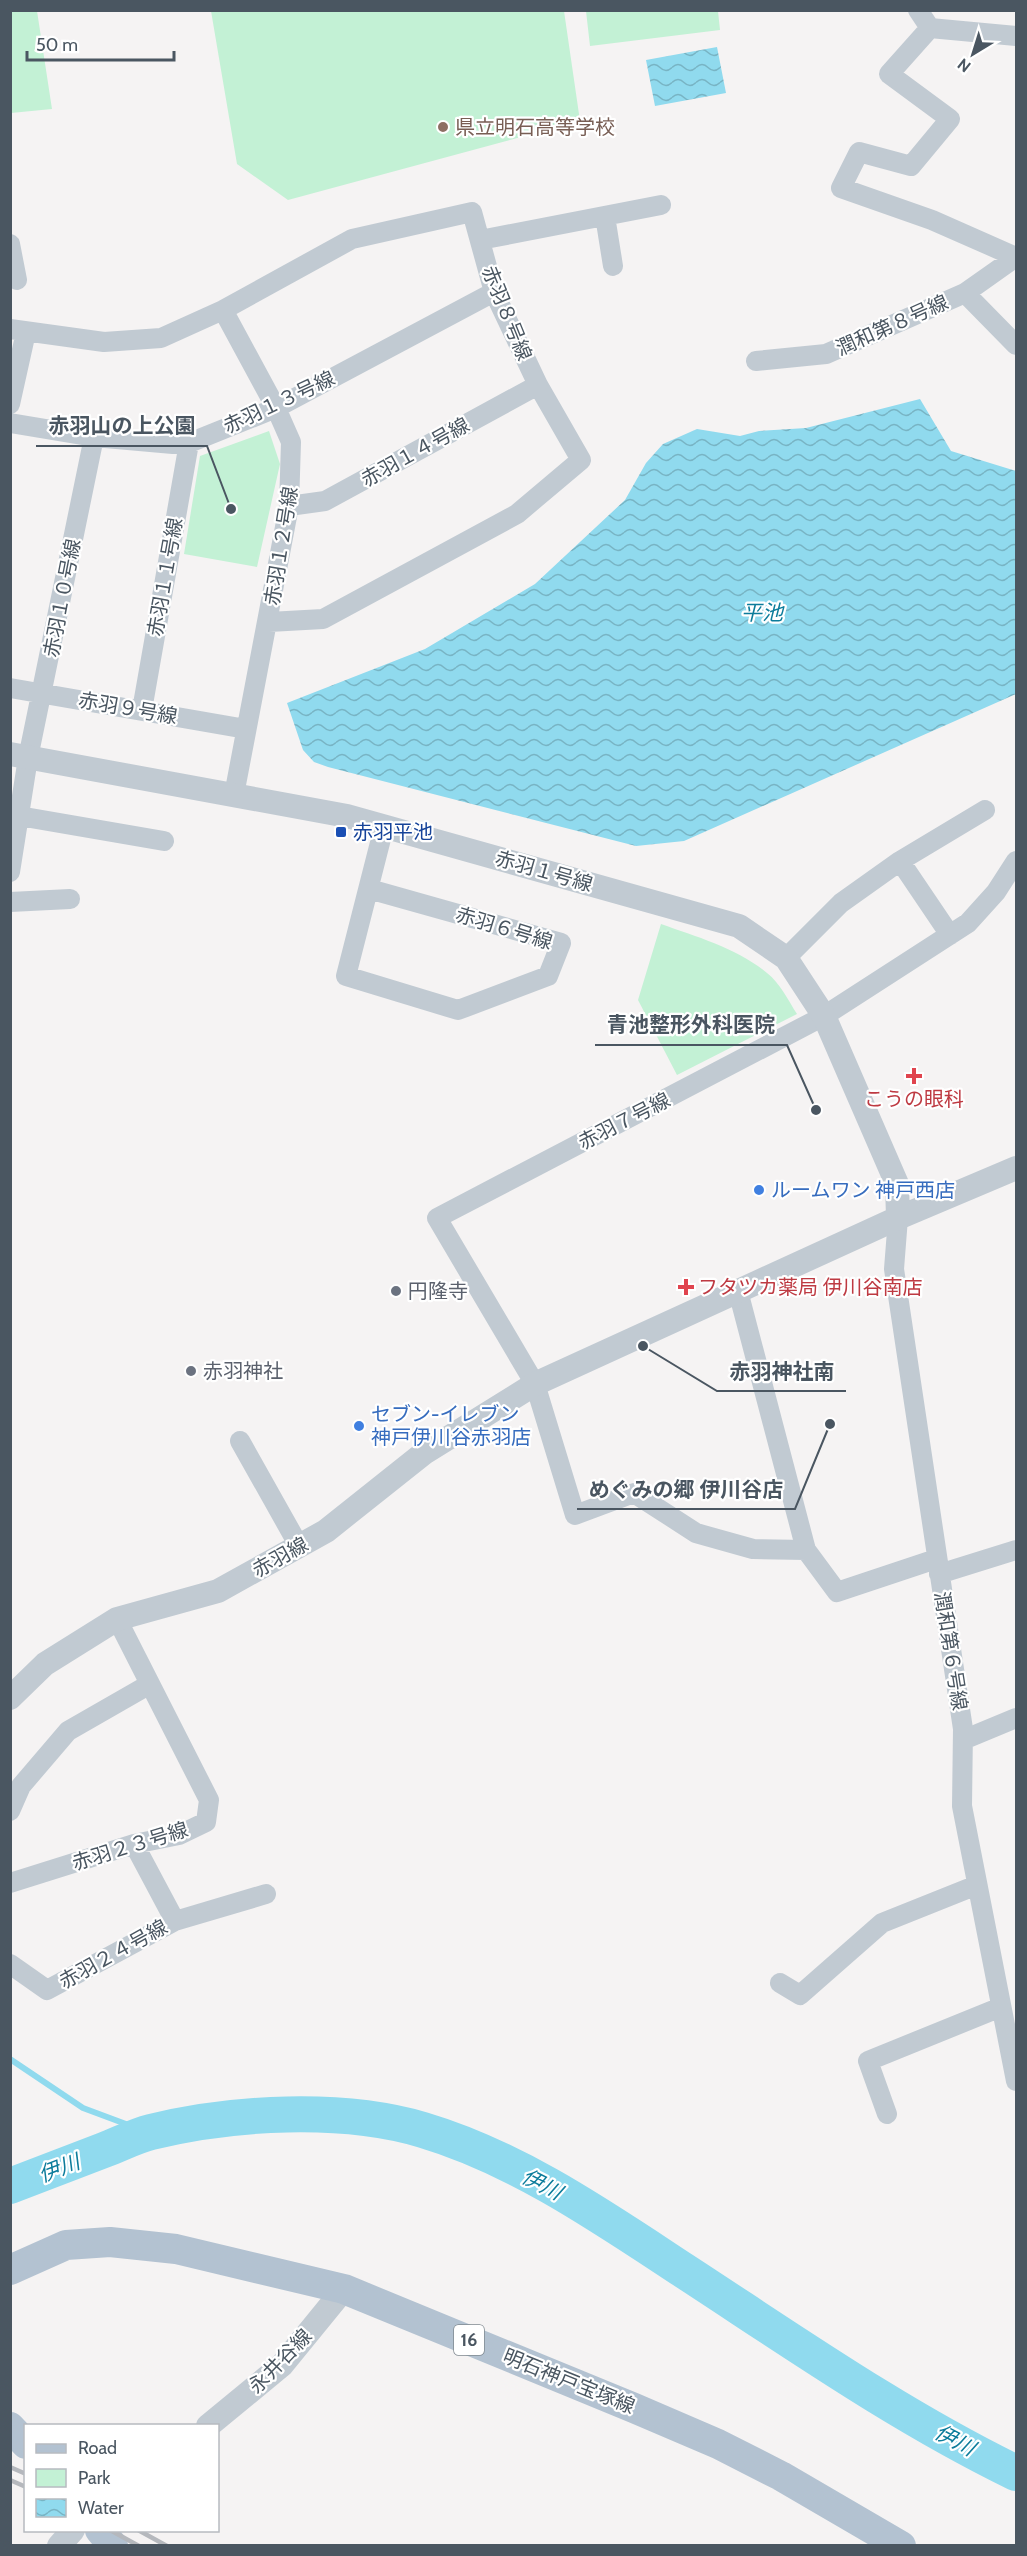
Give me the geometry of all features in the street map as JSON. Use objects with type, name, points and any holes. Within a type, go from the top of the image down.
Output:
[{"type":"main road","name":"明石神戸宝塚線","points":[[10,2270],[66,2245],[110,2242],[176,2249],[344,2289],[718,2444],[781,2476],[901,2546]]},
{"type":"main road","points":[[10,2427],[24,2442]]},
{"type":"main road","points":[[102,2532],[113,2546]]},
{"type":"street","points":[[918,10],[930,28]]},
{"type":"street","points":[[930,28],[1017,36]]},
{"type":"street","points":[[930,28],[889,74],[950,119],[911,166],[859,152],[841,188],[932,220],[1017,257]]},
{"type":"street","points":[[480,240],[661,205]]},
{"type":"street","name":"赤羽８号線","points":[[18,331],[104,342],[161,338],[223,310],[352,239],[472,212],[494,292],[538,385],[581,460],[517,514],[323,619],[268,622]]},
{"type":"street","points":[[605,216],[613,266]]},
{"type":"street","points":[[10,244],[17,280]]},
{"type":"street","name":"潤和第８号線","points":[[756,361],[826,354],[965,293],[1017,257]]},
{"type":"street","name":"赤羽１３号線","points":[[10,423],[94,437],[173,444],[189,443],[276,408],[494,292]]},
{"type":"street","points":[[965,293],[1017,345]]},
{"type":"street","name":"赤羽１２号線","points":[[223,310],[276,408],[291,442],[289,506],[234,795]]},
{"type":"street","points":[[10,404],[18,331]]},
{"type":"street","name":"赤羽１４号線","points":[[289,506],[325,501],[538,385]]},
{"type":"street","name":"赤羽１０号線","points":[[10,872],[16,824],[20,756],[43,693],[94,437]]},
{"type":"street","name":"赤羽１１号線","points":[[142,710],[189,443]]},
{"type":"street","name":"赤羽９号線","points":[[10,688],[246,729]]},
{"type":"street","name":"赤羽１号線","points":[[20,756],[347,816],[739,926],[786,958],[824,1016],[897,1184],[898,1218]]},
{"type":"street","points":[[786,958],[841,903],[900,861],[985,810]]},
{"type":"street","points":[[16,824],[164,840]]},
{"type":"street","name":"赤羽６号線","points":[[369,889],[561,943],[548,976],[458,1010],[346,976],[384,827]]},
{"type":"street","points":[[900,861],[950,935]]},
{"type":"street","name":"赤羽７号線","points":[[535,1384],[437,1218],[824,1016],[950,935],[972,918],[996,892],[1017,861]]},
{"type":"street","points":[[10,902],[70,899]]},
{"type":"street","name":"赤羽線","points":[[10,1698],[45,1664],[117,1619],[218,1591],[326,1531],[424,1453],[535,1384],[898,1218],[1017,1168]]},
{"type":"street","name":"潤和第６号線","points":[[898,1218],[894,1269],[963,1740],[962,1806],[1016,2081]]},
{"type":"street","points":[[738,1291],[806,1550],[837,1592],[1017,1550]]},
{"type":"street","points":[[535,1384],[575,1515],[634,1493],[696,1533],[753,1549],[806,1550]]},
{"type":"street","points":[[240,1442],[299,1546]]},
{"type":"street","name":"赤羽２３号線","points":[[10,1883],[134,1844],[179,1835],[207,1822],[209,1800],[117,1619]]},
{"type":"street","points":[[10,1811],[21,1786],[68,1731],[150,1684]]},
{"type":"street","points":[[963,1740],[1017,1718]]},
{"type":"street","name":"赤羽２４号線","points":[[10,1964],[47,1990],[175,1921],[134,1844]]},
{"type":"street","points":[[780,1983],[800,1995],[882,1923],[977,1885]]},
{"type":"street","points":[[175,1921],[266,1894]]},
{"type":"street","points":[[887,2114],[868,2061],[1001,2007]]},
{"type":"street","name":"永井谷線","points":[[210,2424],[282,2365],[344,2289]]},
{"type":"street","points":[[59,2546],[71,2532]]},
{"type":"green space","points":[[10,11],[37,11],[52,109],[11,113]]},
{"type":"green space","name":"県立明石高等学校","points":[[211,11],[564,11],[580,121],[288,200],[237,164]]},
{"type":"green space","points":[[586,11],[718,11],[720,30],[590,46]]},
{"type":"green space","points":[[269,431],[280,464],[257,567],[184,554],[200,456]]},
{"type":"green space","points":[[661,924],[716,944],[755,964],[776,982],[797,1014],[677,1075],[638,1000]]},
{"type":"water","points":[[717,47],[726,93],[655,106],[646,60]]},
{"type":"water","name":"平池","points":[[920,399],[951,451],[1016,471],[1016,694],[684,841],[636,846],[328,767],[314,762],[303,750],[287,703],[425,649],[535,584],[625,500],[646,463],[663,444],[697,429],[740,436],[759,431],[806,428]]},
{"type":"waterway","points":[[10,2059],[83,2108],[150,2133]]},
{"type":"waterway","name":"伊川","points":[[10,2186],[145,2134],[217,2120],[287,2114],[323,2115],[358,2117],[423,2130],[492,2156],[558,2190],[888,2402],[1016,2473]]},
{"type":"railway","points":[[10,2467],[24,2473]]},
{"type":"railway","points":[[10,2480],[24,2486]]},
{"type":"railway","points":[[114,2532],[139,2546]]},
{"type":"railway","points":[[142,2532],[167,2546]]},
{"type":"place","name":"県立明石高等学校","points":[[443,127]]},
{"type":"place","name":"赤羽山の上公園","points":[[231,509]]},
{"type":"place","name":"赤羽平池","points":[[341,832]]},
{"type":"place","name":"こうの眼科","points":[[914,1076]]},
{"type":"place","name":"青池整形外科医院","points":[[816,1110]]},
{"type":"place","name":"ルームワン 神戸西店","points":[[759,1190]]},
{"type":"place","name":"フタツカ薬局 伊川谷南店","points":[[686,1287]]},
{"type":"place","name":"円隆寺","points":[[396,1291]]},
{"type":"place","name":"赤羽神社南","points":[[643,1346]]},
{"type":"place","name":"赤羽神社","points":[[191,1371]]},
{"type":"place","name":"めぐみの郷 伊川谷店","points":[[830,1424]]},
{"type":"place","name":"セブン-イレブン 神戸伊川谷赤羽店","points":[[359,1426]]}]
